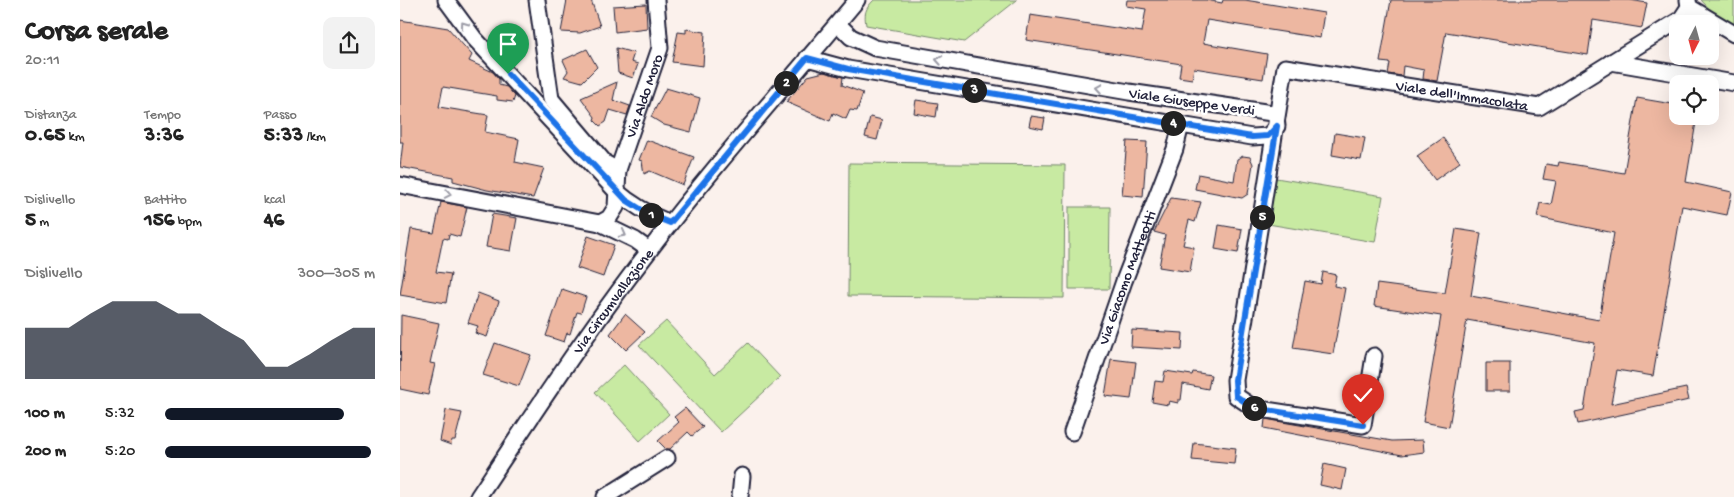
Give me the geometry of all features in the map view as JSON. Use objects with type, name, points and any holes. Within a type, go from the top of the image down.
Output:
[{"type":"street","points":[[446,0],[474,38],[626,200],[650,215],[670,223]]},
{"type":"street","points":[[537,0],[551,99],[605,163],[618,170]]},
{"type":"street","name":"Via Aldo Moro","points":[[600,223],[609,218],[616,208],[618,170],[660,48],[656,0]]},
{"type":"street","name":"Via Circumvallazione","points":[[478,497],[552,385],[649,250],[857,0]]},
{"type":"street","points":[[1688,3],[1734,34]]},
{"type":"street","name":"Viale dell'Immacolata","points":[[1277,126],[1285,67],[1540,107],[1681,19],[1688,3]]},
{"type":"street","name":"Viale Giuseppe Verdi","points":[[807,58],[848,69],[1252,137],[1268,136],[1277,126],[1276,117],[1272,113],[1092,86],[875,48],[851,37],[838,24]]},
{"type":"street","points":[[1611,62],[1734,82]]},
{"type":"street","name":"Via Giacomo Matteotti","points":[[1072,432],[1124,281],[1175,149],[1181,125]]},
{"type":"street","points":[[1277,126],[1235,380],[1236,396],[1254,408],[1363,425],[1374,356]]},
{"type":"street","points":[[400,185],[600,223],[635,240],[649,250]]},
{"type":"street","points":[[605,497],[667,458]]},
{"type":"street","points":[[740,497],[742,476]]},
{"type":"green space","points":[[874,0],[1017,0],[964,42],[866,25],[866,11]]},
{"type":"green space","points":[[1701,0],[1734,0],[1734,25],[1719,18],[1719,15],[1715,15]]},
{"type":"green space","points":[[849,163],[1065,165],[1064,298],[848,296]]},
{"type":"green space","points":[[1276,178],[1383,196],[1375,242],[1268,224]]},
{"type":"green space","points":[[1069,207],[1110,207],[1109,289],[1069,289]]},
{"type":"green space","points":[[666,321],[715,374],[748,343],[780,377],[721,432],[639,345]]},
{"type":"green space","points":[[624,365],[669,414],[640,441],[595,392]]},
{"type":"building","points":[[567,0],[591,0],[600,26],[580,33],[561,32]]},
{"type":"building","points":[[1127,0],[1206,0],[1222,3],[1223,0],[1245,0],[1324,13],[1320,38],[1207,20],[1203,43],[1267,54],[1263,79],[1194,68],[1192,79],[1179,77],[1181,64],[1026,40],[1030,15],[1142,32],[1146,9],[1126,6]]},
{"type":"building","points":[[1391,0],[1630,0],[1647,3],[1642,28],[1593,20],[1588,55],[1446,32],[1437,81],[1423,79],[1424,70],[1403,66],[1402,76],[1388,74],[1390,63],[1380,62]]},
{"type":"building","points":[[646,4],[647,28],[615,32],[613,6]]},
{"type":"building","points":[[400,20],[448,28],[472,55],[469,61],[493,72],[499,79],[499,85],[507,87],[515,96],[513,102],[497,100],[497,96],[443,87],[439,107],[488,115],[485,132],[519,139],[515,162],[544,168],[533,198],[487,190],[453,181],[453,177],[400,167],[403,142],[400,142]]},
{"type":"building","points":[[686,29],[705,32],[703,66],[672,62],[678,32],[686,33]]},
{"type":"building","points":[[616,48],[634,53],[631,62],[638,64],[633,78],[618,73]]},
{"type":"building","points":[[587,49],[597,67],[582,82],[564,77],[568,71],[563,60]]},
{"type":"building","points":[[824,72],[843,77],[842,85],[863,93],[857,111],[850,110],[846,119],[833,113],[830,121],[786,102],[808,76]]},
{"type":"building","points":[[617,82],[613,100],[630,106],[627,115],[610,110],[606,122],[600,126],[594,120],[595,117],[581,98]]},
{"type":"building","points":[[666,88],[700,98],[691,132],[664,125],[651,117]]},
{"type":"building","points":[[1637,98],[1669,103],[1669,125],[1696,125],[1686,182],[1732,192],[1727,215],[1682,206],[1653,376],[1617,370],[1611,404],[1686,388],[1689,400],[1578,424],[1575,412],[1584,410],[1595,343],[1467,320],[1449,427],[1423,422],[1441,316],[1374,306],[1377,284],[1445,293],[1456,229],[1481,233],[1471,296],[1599,320],[1614,233],[1537,217],[1540,203],[1551,205],[1556,181],[1543,179],[1546,164],[1558,166],[1559,162],[1624,173]]},
{"type":"building","points":[[916,100],[938,103],[936,117],[914,113]]},
{"type":"building","points":[[1031,116],[1045,118],[1043,129],[1029,126]]},
{"type":"building","points":[[870,117],[882,120],[877,140],[865,137]]},
{"type":"building","points":[[1335,133],[1365,138],[1361,160],[1332,155]]},
{"type":"building","points":[[1443,138],[1460,162],[1435,180],[1417,156]]},
{"type":"building","points":[[647,140],[694,157],[683,185],[650,171],[644,174],[642,161],[639,160]]},
{"type":"building","points":[[1127,141],[1147,142],[1143,197],[1122,195]]},
{"type":"building","points":[[1243,156],[1250,157],[1253,164],[1248,194],[1242,198],[1195,189],[1198,174],[1234,181],[1237,159]]},
{"type":"building","points":[[1171,198],[1201,202],[1195,222],[1189,220],[1183,245],[1194,247],[1190,272],[1159,267],[1165,235],[1154,232]]},
{"type":"building","points":[[441,202],[467,207],[460,237],[449,234],[448,239],[443,238],[436,272],[451,274],[446,303],[400,295],[411,229],[434,233]]},
{"type":"building","points":[[492,214],[517,218],[511,251],[486,247]]},
{"type":"building","points":[[1219,225],[1242,229],[1238,253],[1215,249]]},
{"type":"building","points":[[588,236],[614,245],[603,277],[577,268]]},
{"type":"building","points":[[1323,272],[1336,275],[1334,286],[1345,288],[1333,354],[1293,348],[1305,281],[1321,284]]},
{"type":"building","points":[[562,289],[586,297],[581,313],[577,312],[570,334],[567,333],[564,342],[546,336]]},
{"type":"building","points":[[478,293],[499,301],[487,337],[475,333],[478,326],[468,323]]},
{"type":"building","points":[[625,314],[645,332],[626,350],[610,334]]},
{"type":"building","points":[[401,315],[439,323],[430,363],[435,364],[428,395],[400,389]]},
{"type":"building","points":[[1132,330],[1183,333],[1182,350],[1131,347]]},
{"type":"building","points":[[495,343],[531,355],[519,386],[483,375]]},
{"type":"building","points":[[1111,359],[1136,362],[1131,399],[1105,396]]},
{"type":"building","points":[[1486,363],[1510,363],[1510,391],[1486,391]]},
{"type":"building","points":[[1165,371],[1192,375],[1193,372],[1211,375],[1208,389],[1183,384],[1181,400],[1178,400],[1178,403],[1169,401],[1168,405],[1152,402],[1155,381],[1163,382]]},
{"type":"building","points":[[685,408],[703,427],[692,436],[688,432],[670,449],[666,449],[658,441],[679,422],[674,417]]},
{"type":"building","points":[[446,410],[462,413],[455,440],[452,440],[451,445],[440,441]]},
{"type":"building","points":[[1265,419],[1392,441],[1423,440],[1424,452],[1402,455],[1264,428]]},
{"type":"building","points":[[1194,443],[1236,448],[1234,464],[1192,460]]},
{"type":"building","points":[[1324,464],[1346,469],[1342,490],[1320,485]]},
{"type":"route","points":[[508,74],[626,200],[650,215],[670,223],[807,58],[848,69],[1252,137],[1268,136],[1277,126],[1235,380],[1236,396],[1254,408],[1363,425]]}]
